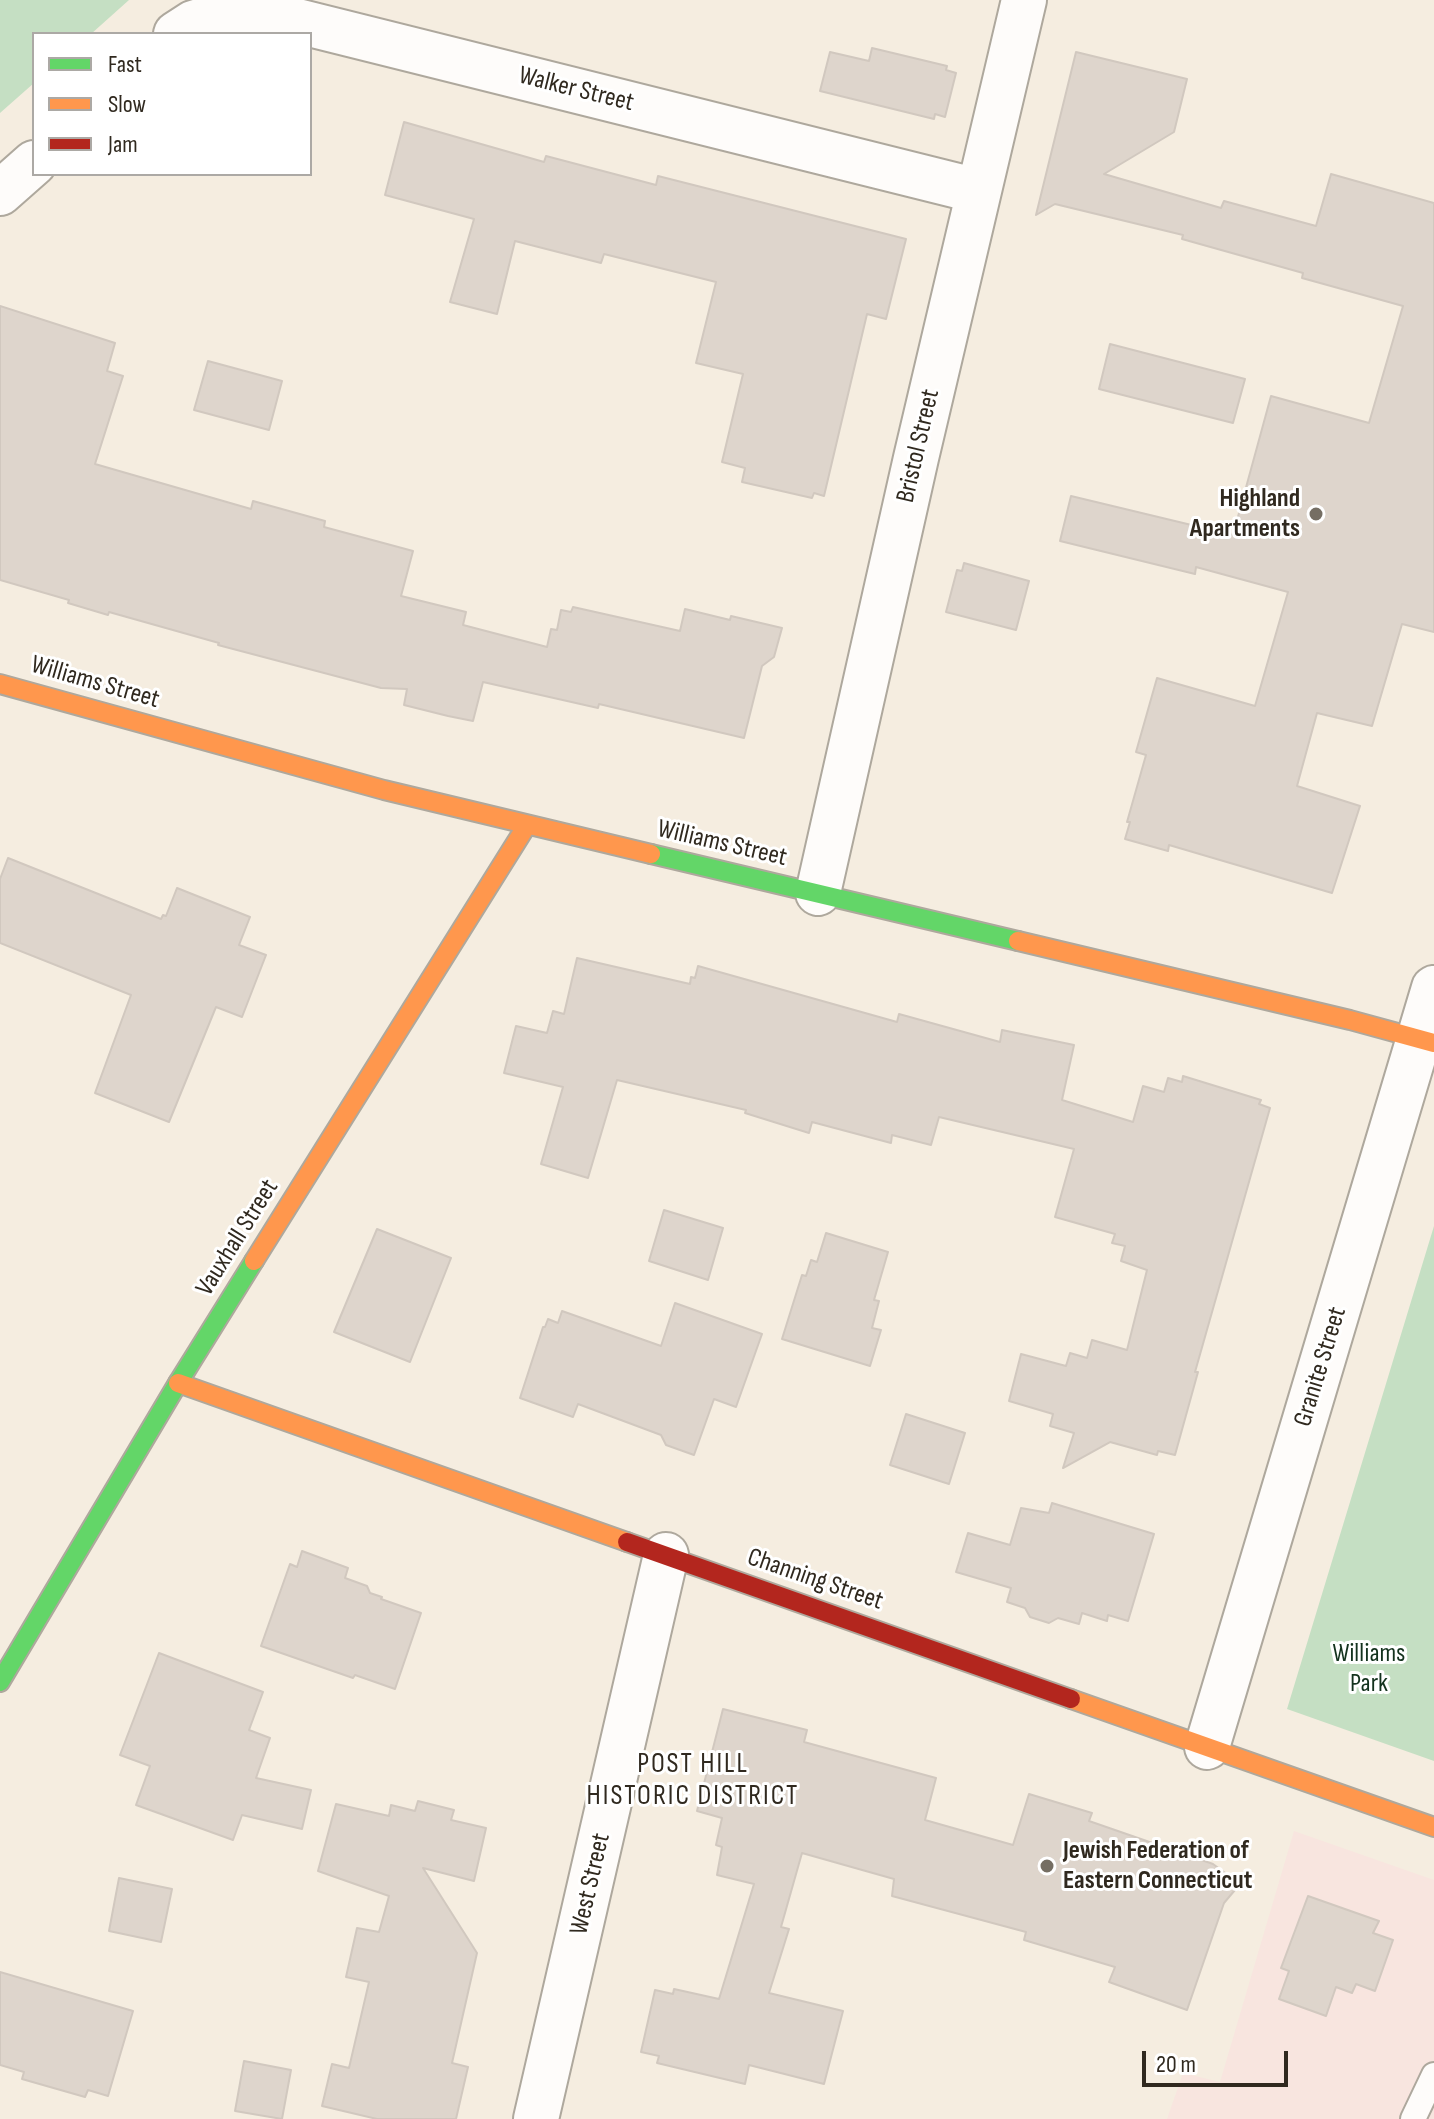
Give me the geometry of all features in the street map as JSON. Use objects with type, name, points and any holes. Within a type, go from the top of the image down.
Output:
[{"type":"street","name":"Bristol Street","points":[[818,893],[1024,0]]},
{"type":"street","name":"Walker Street","points":[[179,32],[193,23],[231,11],[269,14],[978,191]]},
{"type":"street","points":[[0,193],[32,165]]},
{"type":"street","name":"Williams Street","points":[[0,684],[384,790],[1427,1041]]},
{"type":"street","name":"Vauxhall Street","points":[[0,1682],[178,1383],[527,825]]},
{"type":"street","name":"Granite Street","points":[[1207,1747],[1427,1041],[1434,988]]},
{"type":"street","name":"Channing Street","points":[[178,1383],[1434,1827]]},
{"type":"street","name":"West Street","points":[[536,2119],[666,1555]]},
{"type":"lane","points":[[1413,2119],[1434,2075]]},
{"type":"shaded area","points":[[1294,1831],[1434,1880],[1434,2119],[1167,2119],[1183,2073],[1220,2082]]},
{"type":"green space","points":[[0,0],[129,0],[93,32],[32,32],[32,85],[0,113]]},
{"type":"green space","name":"Williams Park","points":[[1434,1226],[1434,1761],[1287,1709]]},
{"type":"building","points":[[872,48],[947,66],[946,70],[956,73],[945,117],[935,114],[934,119],[820,91],[830,52],[869,61]]},
{"type":"building","points":[[1076,52],[1187,79],[1174,132],[1104,174],[1221,208],[1224,201],[1316,226],[1331,174],[1434,203],[1434,632],[1402,624],[1372,726],[1317,713],[1297,786],[1360,806],[1332,893],[1169,845],[1168,851],[1125,839],[1146,755],[1136,752],[1157,678],[1255,706],[1288,592],[1196,567],[1195,574],[1060,541],[1071,496],[1233,535],[1271,396],[1369,423],[1403,306],[1302,278],[1303,273],[1182,239],[1183,235],[1055,204],[1036,215]]},
{"type":"building","points":[[404,122],[544,162],[546,156],[656,185],[658,176],[906,239],[886,319],[867,314],[824,496],[814,493],[812,498],[742,482],[745,468],[722,462],[743,374],[696,363],[716,282],[604,254],[601,263],[515,241],[497,314],[450,302],[474,219],[385,195]]},
{"type":"building","points":[[0,306],[115,343],[107,371],[123,376],[95,464],[251,509],[253,501],[325,521],[324,527],[413,551],[401,596],[466,612],[463,625],[547,647],[551,629],[557,630],[561,610],[571,612],[573,607],[680,631],[685,609],[782,628],[774,657],[762,666],[744,738],[599,704],[598,708],[483,682],[473,721],[448,716],[404,705],[407,689],[381,688],[218,645],[109,612],[108,615],[0,580]]},
{"type":"building","points":[[1110,344],[1245,379],[1233,423],[1099,389]]},
{"type":"building","points":[[208,361],[282,381],[269,430],[194,410]]},
{"type":"building","points":[[964,563],[1029,581],[1016,630],[946,612],[957,570],[962,571]]},
{"type":"building","points":[[8,858],[161,919],[163,915],[166,916],[177,888],[250,917],[239,945],[266,955],[242,1017],[216,1007],[169,1122],[95,1093],[131,995],[0,943],[0,879]]},
{"type":"building","points":[[577,958],[690,984],[698,966],[897,1022],[899,1014],[1000,1042],[1002,1030],[1074,1045],[1062,1100],[1133,1122],[1143,1086],[1164,1092],[1168,1078],[1182,1082],[1183,1076],[1261,1100],[1259,1104],[1270,1108],[1195,1372],[1198,1372],[1175,1455],[1158,1451],[1157,1455],[1110,1442],[1063,1468],[1074,1433],[1050,1426],[1053,1414],[1009,1401],[1021,1354],[1066,1366],[1070,1353],[1087,1358],[1092,1340],[1127,1350],[1147,1270],[1121,1261],[1125,1246],[1112,1243],[1115,1234],[1055,1217],[1074,1149],[939,1117],[931,1145],[892,1135],[891,1143],[812,1122],[809,1133],[745,1113],[746,1110],[617,1080],[588,1178],[541,1164],[563,1087],[504,1073],[516,1026],[547,1033],[553,1011],[564,1014]]},
{"type":"building","points":[[664,1210],[723,1228],[708,1280],[649,1261]]},
{"type":"building","points":[[377,1229],[451,1258],[410,1362],[334,1332]]},
{"type":"building","points":[[826,1233],[888,1252],[874,1300],[879,1301],[872,1328],[881,1330],[870,1366],[782,1339],[802,1275],[806,1276],[811,1260],[817,1262]]},
{"type":"building","points":[[675,1303],[762,1334],[736,1407],[714,1399],[694,1455],[666,1445],[661,1435],[578,1404],[573,1417],[520,1398],[548,1319],[558,1323],[562,1311],[661,1346]]},
{"type":"building","points":[[906,1414],[965,1433],[949,1484],[890,1465]]},
{"type":"building","points":[[1052,1503],[1154,1534],[1128,1621],[1108,1615],[1107,1621],[1082,1613],[1079,1624],[1058,1618],[1049,1623],[1030,1617],[1025,1608],[1007,1602],[1011,1588],[956,1572],[968,1533],[1010,1545],[1021,1508],[1049,1513]]},
{"type":"building","points":[[302,1551],[348,1568],[345,1578],[367,1586],[370,1593],[381,1599],[421,1613],[395,1689],[261,1646],[290,1564],[297,1567]]},
{"type":"building","points":[[159,1653],[263,1692],[249,1730],[270,1738],[256,1778],[311,1790],[302,1829],[242,1815],[233,1840],[136,1805],[150,1766],[120,1755]]},
{"type":"building","points":[[723,1709],[807,1730],[804,1742],[936,1778],[925,1820],[1013,1845],[1029,1794],[1092,1813],[1089,1821],[1213,1864],[1240,1884],[1224,1903],[1187,2010],[1109,1982],[1115,1967],[1024,1940],[1026,1932],[892,1896],[894,1879],[802,1853],[781,1927],[789,1929],[769,1993],[843,2011],[824,2084],[749,2065],[745,2084],[657,2063],[659,2056],[641,2052],[655,1990],[673,1994],[674,1989],[719,1999],[754,1884],[717,1875],[722,1847],[716,1845],[722,1818],[697,1811]]},
{"type":"building","points":[[418,1801],[454,1810],[451,1820],[486,1828],[474,1881],[423,1868],[477,1953],[452,2063],[468,2067],[456,2119],[377,2119],[322,2106],[332,2064],[349,2068],[369,1982],[346,1977],[357,1928],[379,1932],[389,1896],[318,1871],[336,1804],[389,1816],[391,1805],[415,1811]]},
{"type":"building","points":[[119,1878],[172,1889],[161,1942],[109,1931]]},
{"type":"building","points":[[1308,1896],[1379,1921],[1373,1933],[1393,1940],[1375,1991],[1356,1984],[1352,1993],[1336,1987],[1326,2016],[1279,1999],[1289,1971],[1281,1968]]},
{"type":"building","points":[[0,1972],[133,2011],[108,2096],[88,2090],[85,2097],[22,2079],[24,2072],[0,2065]]},
{"type":"building","points":[[244,2061],[291,2070],[282,2119],[235,2111]]},
{"type":"traffic: fast","points":[[651,854],[1018,941]]},
{"type":"traffic: fast","points":[[0,1682],[254,1261]]},
{"type":"traffic: slow","points":[[0,684],[384,790],[651,854]]},
{"type":"traffic: slow","points":[[254,1261],[527,825]]},
{"type":"traffic: slow","points":[[1018,941],[1434,1043]]},
{"type":"traffic: slow","points":[[178,1383],[627,1542]]},
{"type":"traffic: slow","points":[[1071,1699],[1434,1827]]},
{"type":"traffic: jam","points":[[627,1542],[1071,1699]]},
{"type":"place","name":"Highland Apartments","points":[[1316,514]]},
{"type":"place","name":"Jewish Federation of Eastern Connecticut","points":[[1047,1866]]},
{"type":"district","name":"POST HILL HISTORIC DISTRICT","points":[[693,1781]]}]
